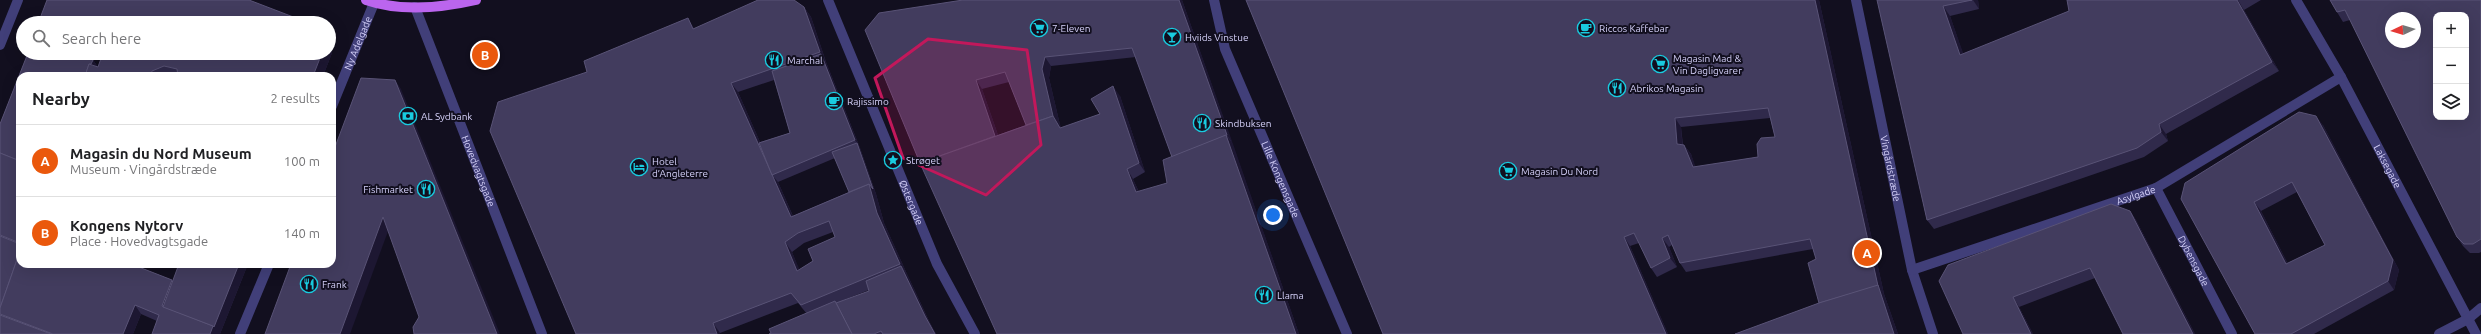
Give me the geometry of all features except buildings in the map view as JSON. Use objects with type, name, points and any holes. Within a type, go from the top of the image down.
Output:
[{"type":"main road","points":[[370,1],[392,7],[416,7],[458,4],[476,0]]},
{"type":"street","points":[[0,45],[18,0]]},
{"type":"street","name":"Østergade","points":[[828,0],[937,264],[975,334]]},
{"type":"street","name":"Lille Kongensgade","points":[[1214,0],[1225,49],[1347,334]]},
{"type":"street","name":"Vingårdstræde","points":[[1856,0],[1912,270],[1933,334]]},
{"type":"street","name":"Laksegade","points":[[2296,0],[2341,77],[2476,334]]},
{"type":"street","name":"Ny Adelgade","points":[[336,95],[370,1]]},
{"type":"street","name":"Hovedvagtsgade","points":[[416,7],[542,334]]},
{"type":"street","name":"Asylgade","points":[[1912,270],[2156,188],[2341,77]]},
{"type":"street","name":"Dybensgade","points":[[2156,188],[2232,334]]},
{"type":"street","points":[[240,334],[266,268]]},
{"type":"street","points":[[2439,334],[2468,319],[2481,308]]},
{"type":"highlighted area","points":[[928,39],[1027,50],[1041,145],[986,195],[903,158],[875,78]]},
{"type":"place","name":"7-Eleven","points":[[1039,28]]},
{"type":"place","name":"Riccos Kaffebar","points":[[1586,28]]},
{"type":"place","name":"Hviids Vinstue","points":[[1172,37]]},
{"type":"place","name":"Kongens Nytorv","points":[[485,55]]},
{"type":"place","name":"Marchal","points":[[774,60]]},
{"type":"place","name":"Magasin Mad & Vin Dagligvarer","points":[[1660,64]]},
{"type":"place","name":"Abrikos Magasin","points":[[1617,88]]},
{"type":"place","name":"Rajissimo","points":[[834,101]]},
{"type":"place","name":"AL Sydbank","points":[[408,116]]},
{"type":"place","name":"Skindbuksen","points":[[1202,123]]},
{"type":"place","name":"Strøget","points":[[893,160]]},
{"type":"place","name":"Hotel d’Angleterre","points":[[639,167]]},
{"type":"place","name":"Magasin Du Nord","points":[[1508,171]]},
{"type":"place","name":"Fishmarket","points":[[426,189]]},
{"type":"place","name":"Magasin du Nord Museum","points":[[1867,253]]},
{"type":"place","name":"Frank","points":[[309,284]]},
{"type":"place","name":"Llama","points":[[1264,295]]}]
